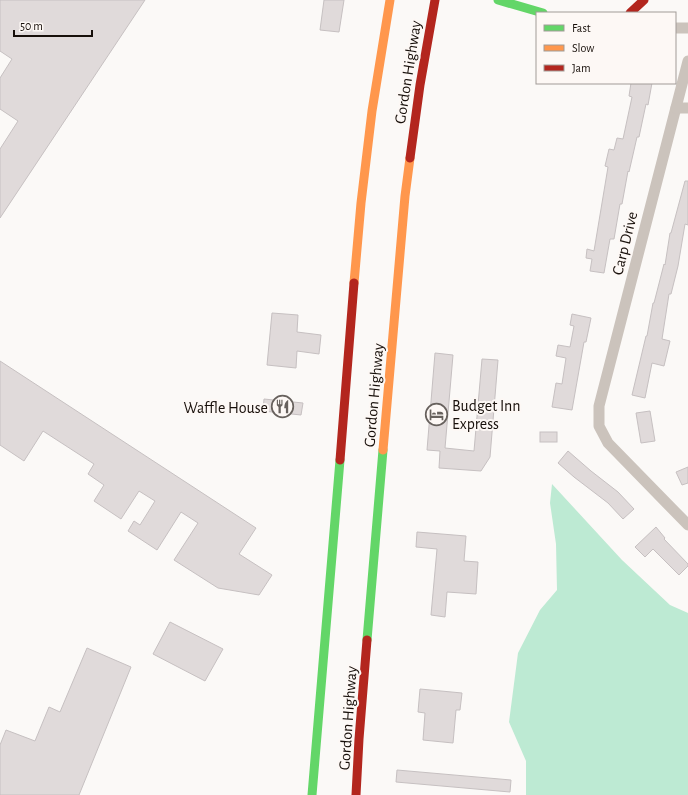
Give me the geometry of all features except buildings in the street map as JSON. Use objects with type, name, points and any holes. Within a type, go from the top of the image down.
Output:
[{"type":"main road","name":"Gordon Highway","points":[[312,795],[360,203],[370,123],[390,0]]},
{"type":"main road","name":"Gordon Highway","points":[[356,795],[359,739],[405,196],[420,85],[435,0]]},
{"type":"main road","points":[[498,0],[539,12]]},
{"type":"main road","points":[[631,12],[644,0]]},
{"type":"street","points":[[676,28],[688,28]]},
{"type":"street","name":"Carp Drive","points":[[688,62],[599,406],[598,421],[602,434],[608,443],[688,525]]},
{"type":"street","points":[[676,108],[688,108]]},
{"type":"green space","points":[[552,484],[622,560],[670,605],[688,613],[688,795],[526,795],[526,761],[509,722],[518,653],[540,610],[557,590],[556,544],[550,503]]},
{"type":"traffic: fast","points":[[498,0],[540,12]]},
{"type":"traffic: fast","points":[[367,640],[383,450]]},
{"type":"traffic: fast","points":[[312,795],[340,460]]},
{"type":"traffic: slow","points":[[354,283],[361,203],[372,111],[390,0]]},
{"type":"traffic: slow","points":[[383,450],[405,196],[410,158]]},
{"type":"traffic: jam","points":[[410,158],[420,85],[435,0]]},
{"type":"traffic: jam","points":[[631,12],[644,0]]},
{"type":"traffic: jam","points":[[340,460],[354,283]]},
{"type":"traffic: jam","points":[[356,795],[367,640]]},
{"type":"place","name":"Waffle House","points":[[283,407]]},
{"type":"place","name":"Budget Inn Express","points":[[436,414]]}]
